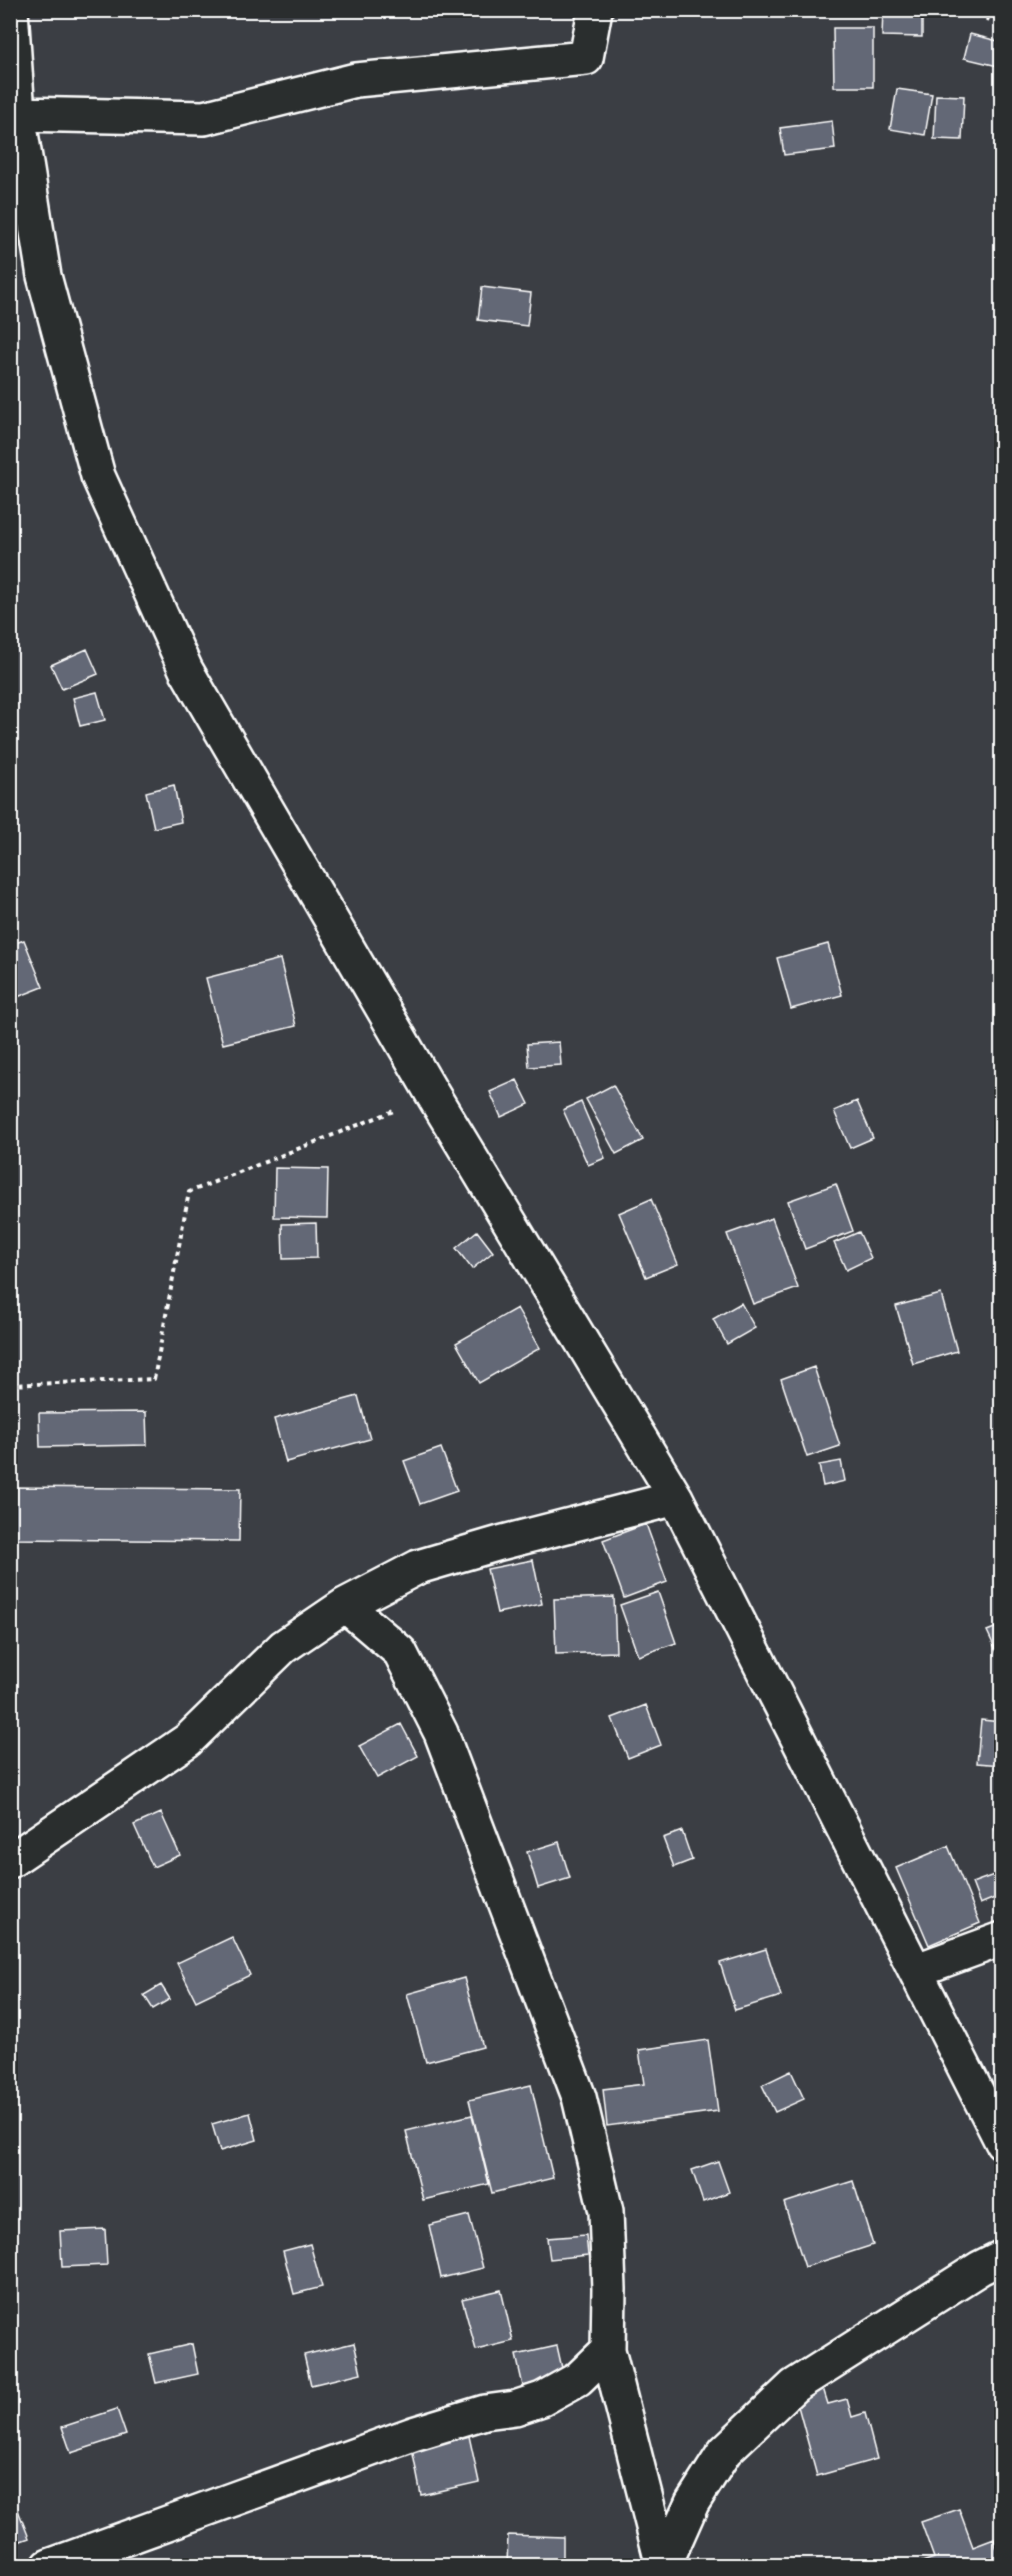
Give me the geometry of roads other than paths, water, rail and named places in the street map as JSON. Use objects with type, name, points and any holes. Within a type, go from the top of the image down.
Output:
[{"type":"street","points":[[11,10],[18,114],[44,276],[98,476],[186,670],[433,1095],[676,1498],[917,1970],[1002,2142]]},
{"type":"street","points":[[18,114],[204,118],[356,80],[586,58],[595,10]]},
{"type":"street","points":[[10,1861],[188,1740],[283,1647],[345,1605],[418,1568],[500,1543],[676,1498]]},
{"type":"street","points":[[345,1605],[400,1652],[441,1733],[579,2097],[606,2211],[609,2289],[608,2349],[663,2565]]},
{"type":"street","points":[[917,1970],[1002,1939]]},
{"type":"street","points":[[663,2565],[692,2503],[725,2451],[794,2386],[980,2268],[1002,2257]]},
{"type":"street","points":[[49,2565],[204,2507],[413,2434],[485,2412],[515,2408],[542,2399],[578,2379],[608,2349]]}]
